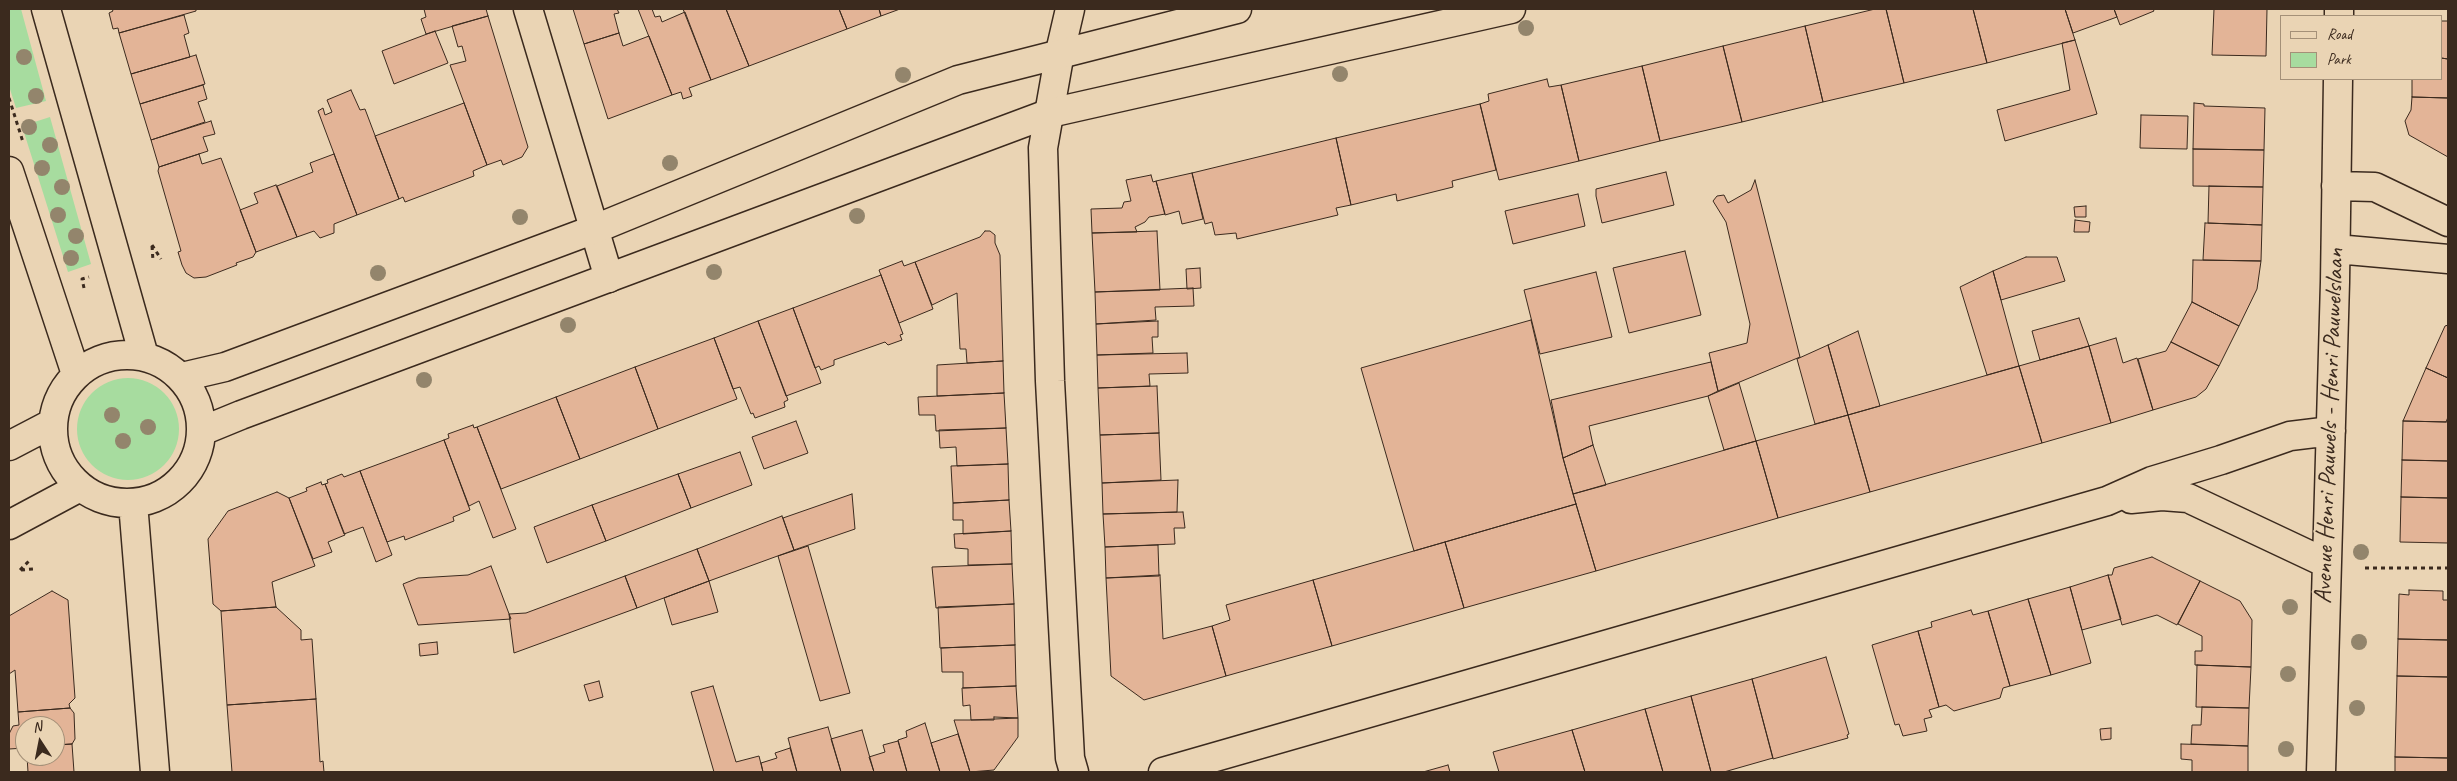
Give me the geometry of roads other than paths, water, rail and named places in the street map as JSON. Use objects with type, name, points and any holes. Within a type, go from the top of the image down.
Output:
[{"type":"street","points":[[46,9],[144,356]]},
{"type":"street","points":[[528,9],[609,278]]},
{"type":"street","points":[[1070,9],[1060,52],[1043,148],[1050,381],[1070,758],[1074,772]]},
{"type":"street","points":[[182,377],[225,367],[595,229],[958,80],[1060,52],[1238,9]]},
{"type":"street","points":[[202,431],[1050,113],[1511,9]]},
{"type":"street","name":"Avenue Henri Pauwels - Henri Pauwelslaan","points":[[2321,772],[2336,249],[2338,80]]},
{"type":"street","points":[[9,171],[76,374]]},
{"type":"street","points":[[2336,186],[2375,186],[2448,222]]},
{"type":"street","points":[[2336,249],[2448,260]]},
{"type":"street","points":[[120,354],[144,356],[164,364],[182,377],[193,393],[200,411],[202,431],[198,453],[188,472],[173,488],[154,498],[133,503],[114,502],[96,497],[80,487],[67,474],[58,458],[53,439],[52,423],[57,403],[65,387],[76,374],[97,360],[120,354]]},
{"type":"street","points":[[9,446],[52,423]]},
{"type":"street","points":[[1163,772],[2107,501],[2152,481],[2290,436],[2331,431]]},
{"type":"street","points":[[9,524],[80,487]]},
{"type":"street","points":[[2107,501],[2162,496],[2188,498],[2326,563]]},
{"type":"street","points":[[133,503],[155,772]]}]
